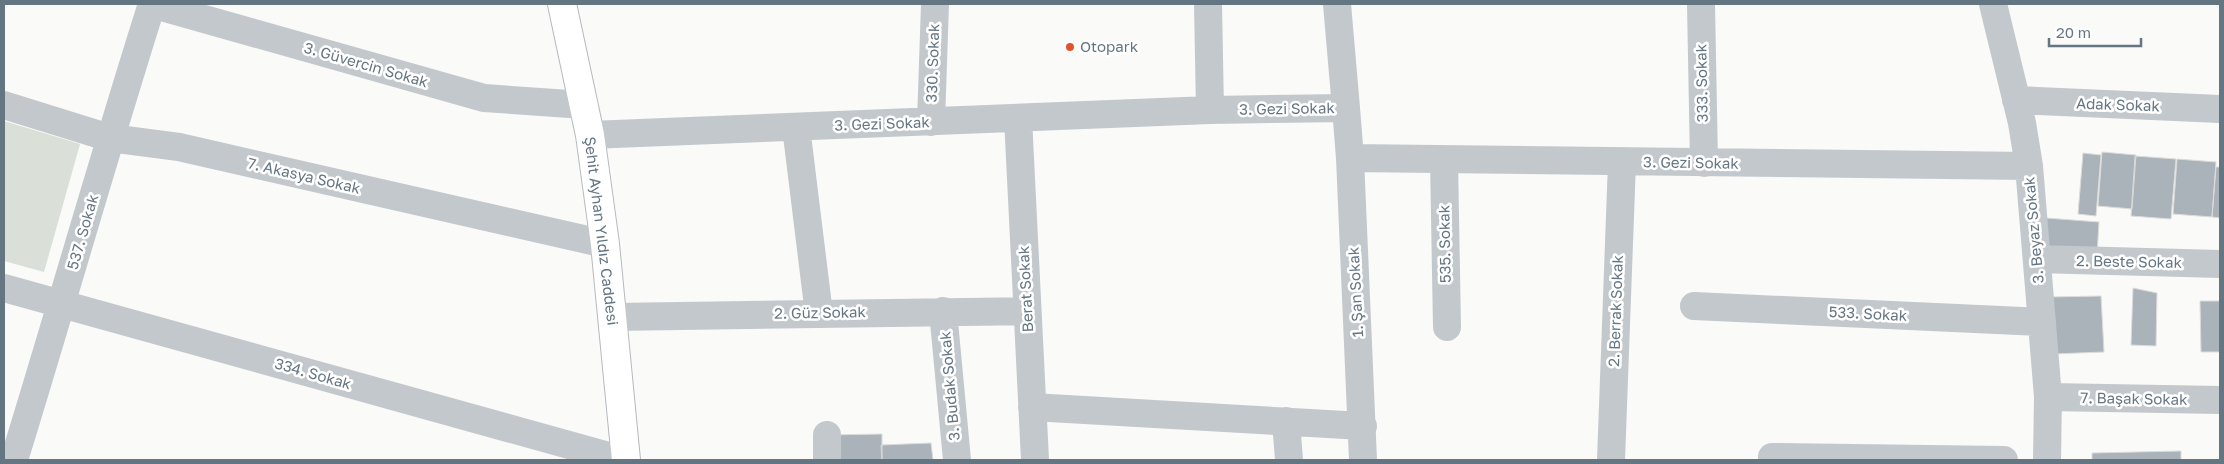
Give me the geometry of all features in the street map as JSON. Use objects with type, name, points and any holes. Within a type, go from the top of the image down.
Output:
[{"type":"main road","name":"Şehit Ayhan Yıldız Caddesi","points":[[562,4],[590,135],[613,317],[625,460]]},
{"type":"street","name":"3. Güvercin Sokak","points":[[152,4],[484,98],[584,105]]},
{"type":"street","name":"537. Sokak","points":[[14,460],[152,4]]},
{"type":"street","name":"330. Sokak","points":[[931,122],[935,4]]},
{"type":"street","points":[[1208,4],[1210,110]]},
{"type":"street","points":[[1337,4],[1346,108]]},
{"type":"street","name":"333. Sokak","points":[[1701,4],[1704,163]]},
{"type":"street","name":"3. Beyaz Sokak","points":[[1993,4],[2016,100],[2029,166],[2048,397],[2047,460]]},
{"type":"street","name":"Adak Sokak","points":[[2016,100],[2220,109]]},
{"type":"street","name":"7. Akasya Sokak","points":[[4,105],[110,138],[179,148],[605,244]]},
{"type":"street","name":"3. Gezi Sokak","points":[[590,135],[1210,110],[1346,108],[1350,158],[2029,166]]},
{"type":"street","name":"Berat Sokak","points":[[1018,118],[1034,460]]},
{"type":"street","points":[[796,127],[819,314]]},
{"type":"street","name":"1. Şan Sokak","points":[[1350,158],[1363,460]]},
{"type":"street","name":"535. Sokak","points":[[1444,160],[1446,327]]},
{"type":"street","name":"2. Berrak Sokak","points":[[1611,460],[1622,162]]},
{"type":"street","name":"2. Beste Sokak","points":[[2037,260],[2220,264]]},
{"type":"street","name":"334. Sokak","points":[[4,288],[625,460]]},
{"type":"street","name":"533. Sokak","points":[[1694,306],[2042,322]]},
{"type":"street","name":"3. Budak Sokak","points":[[943,311],[957,460]]},
{"type":"street","name":"2. Güz Sokak","points":[[613,317],[1027,311]]},
{"type":"street","name":"7. Başak Sokak","points":[[2048,397],[2220,400]]},
{"type":"street","points":[[1032,407],[1363,426]]},
{"type":"street","points":[[1286,421],[1289,460]]},
{"type":"street","points":[[1772,459],[2004,460]]},
{"type":"shaded area","points":[[4,121],[80,144],[44,272],[4,261]]},
{"type":"building","points":[[2102,152],[2136,155],[2132,209],[2098,206]]},
{"type":"building","points":[[2083,153],[2101,155],[2096,216],[2078,214]]},
{"type":"building","points":[[2135,156],[2176,159],[2171,219],[2131,216]]},
{"type":"building","points":[[2177,159],[2216,162],[2212,217],[2173,214]]},
{"type":"building","points":[[2216,167],[2220,167],[2220,218],[2212,217]]},
{"type":"building","points":[[2046,218],[2099,222],[2097,256],[2043,251]]},
{"type":"building","points":[[2133,288],[2157,293],[2156,346],[2131,345]]},
{"type":"building","points":[[2101,296],[2104,352],[2052,354],[2049,297]]},
{"type":"building","points":[[2200,301],[2220,301],[2220,352],[2201,352]]},
{"type":"building","points":[[882,434],[882,460],[827,460],[827,435]]},
{"type":"building","points":[[931,443],[933,460],[882,460],[881,445]]},
{"type":"building","points":[[2181,451],[2181,460],[2092,460],[2092,453]]},
{"type":"place","name":"Otopark","points":[[1070,47]]}]
